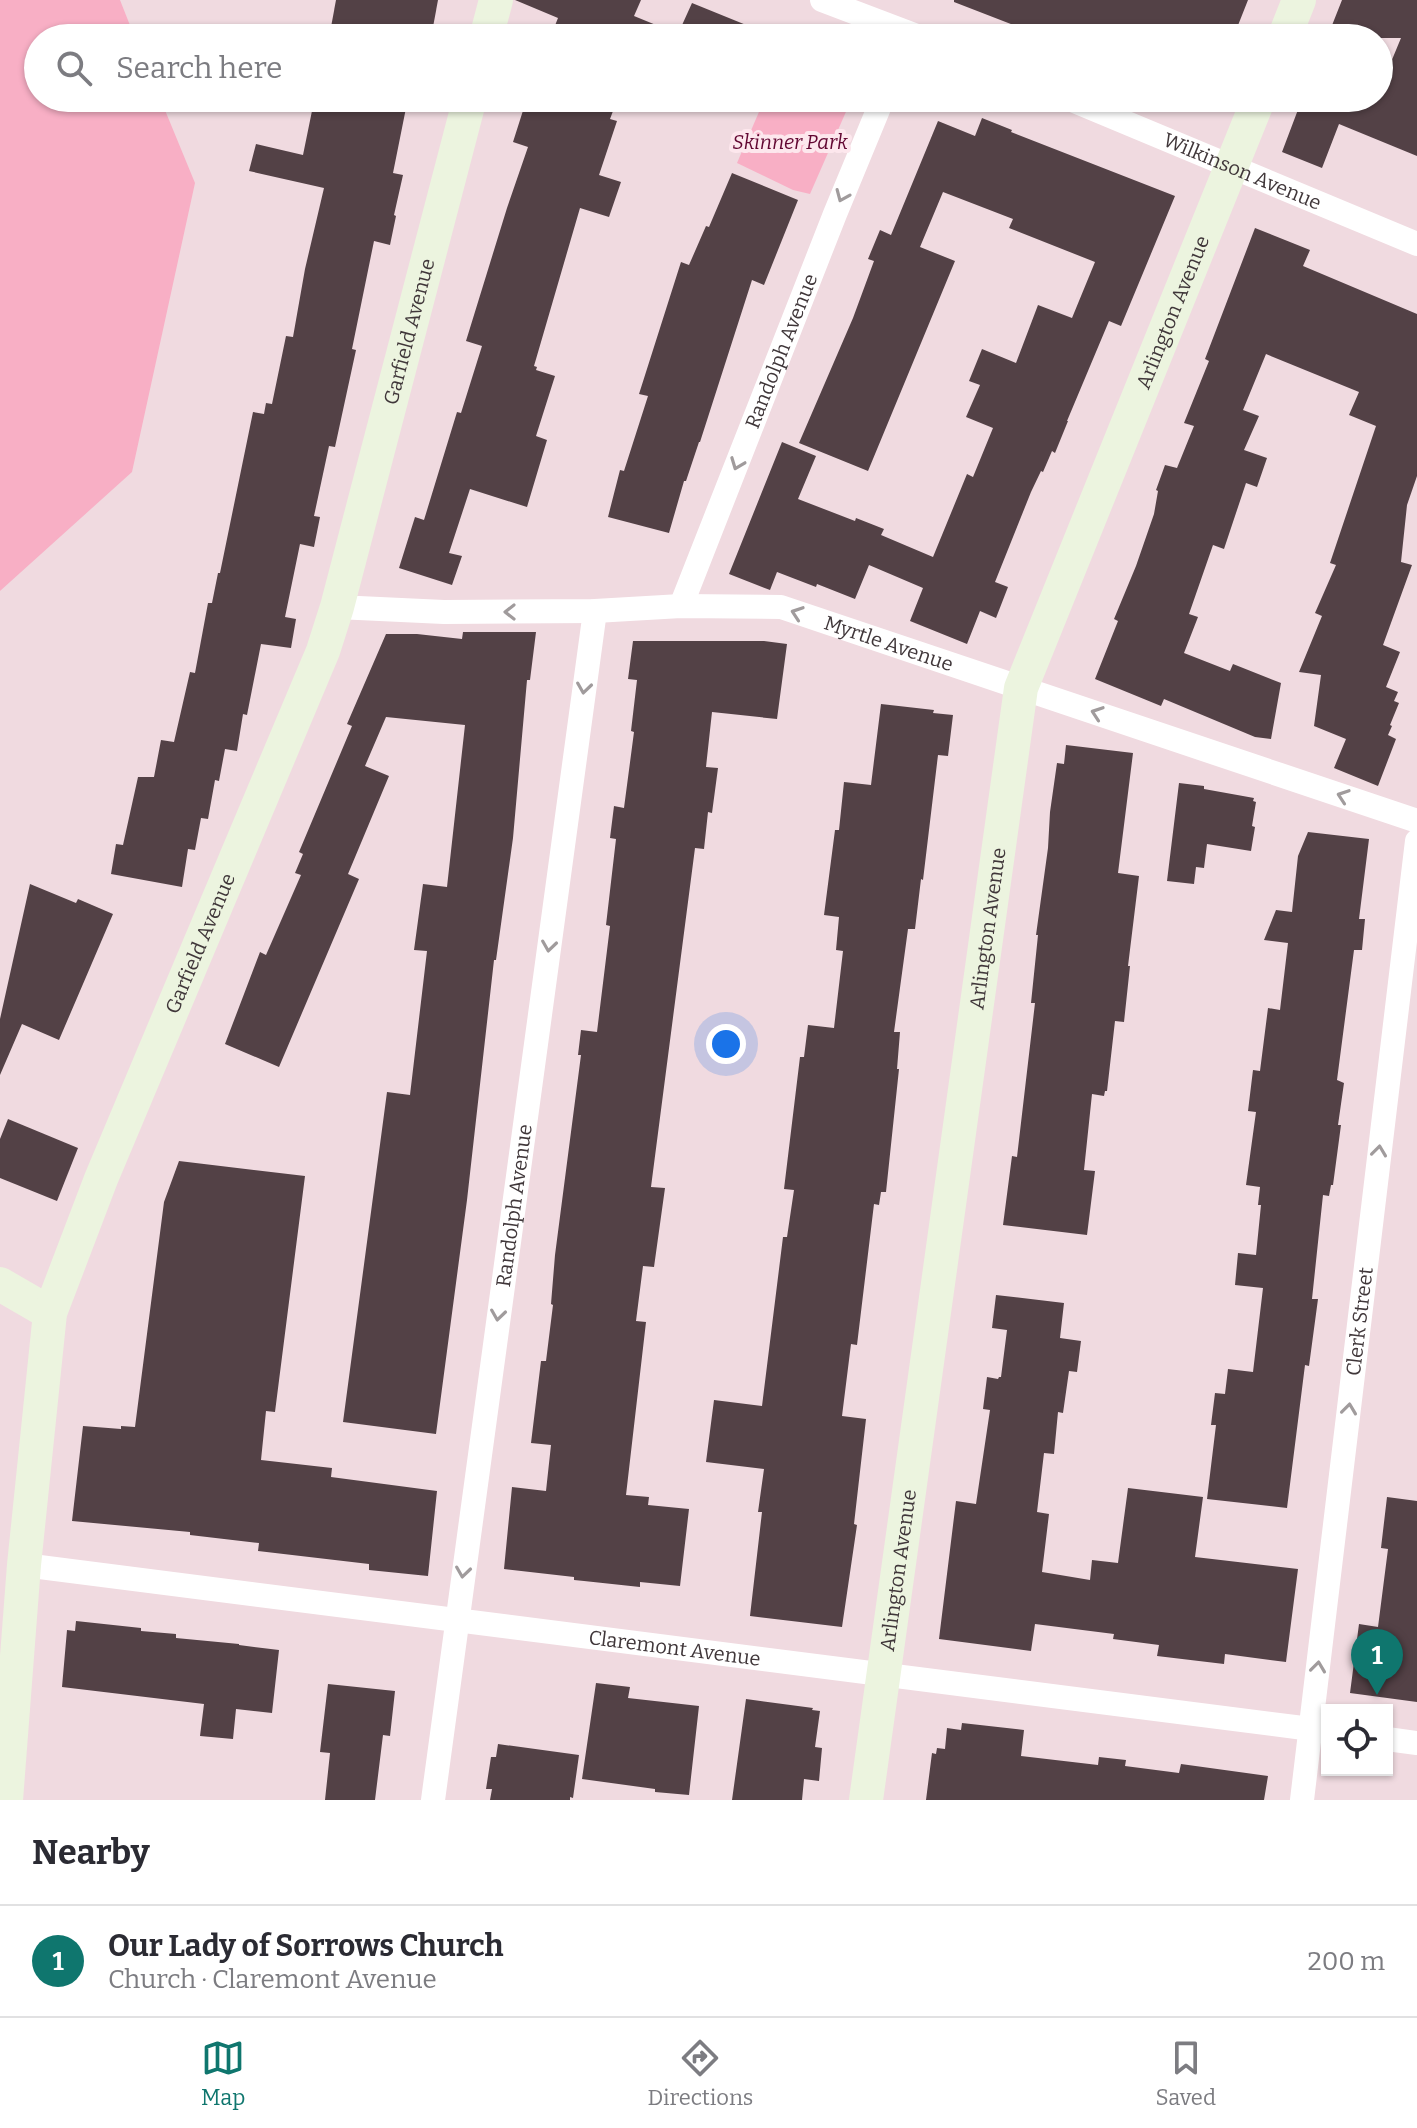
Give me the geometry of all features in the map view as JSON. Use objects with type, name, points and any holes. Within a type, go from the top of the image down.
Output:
[{"type":"street","points":[[490,24],[496,0]]},
{"type":"street","points":[[822,0],[883,24]]},
{"type":"street","points":[[1290,24],[1299,0]]},
{"type":"street","name":"Garfield Avenue","points":[[6,1800],[24,1565],[50,1313],[101,1179],[323,651],[466,112]]},
{"type":"street","name":"Randolph Avenue","points":[[681,606],[877,112]]},
{"type":"street","name":"Wilkinson Avenue","points":[[1101,112],[1417,244]]},
{"type":"street","name":"Arlington Avenue","points":[[866,1800],[1021,688],[1253,112]]},
{"type":"street","name":"Myrtle Avenue","points":[[337,607],[444,612],[595,611],[681,606],[781,607],[1417,821]]},
{"type":"street","name":"Randolph Avenue","points":[[433,1800],[595,611]]},
{"type":"street","name":"Clerk Street","points":[[1302,1800],[1319,1730],[1417,841]]},
{"type":"street","points":[[0,1284],[50,1313]]},
{"type":"street","name":"Claremont Avenue","points":[[24,1565],[1319,1730]]},
{"type":"street","points":[[1393,1740],[1417,1743]]},
{"type":"green space","points":[[0,0],[120,0],[129,24],[24,24],[24,112],[166,112],[195,183],[132,472],[0,591]]},
{"type":"green space","name":"Skinner Park","points":[[759,112],[846,112],[810,194],[793,190],[737,163]]},
{"type":"building","points":[[336,0],[438,0],[434,24],[332,24]]},
{"type":"building","points":[[515,0],[641,0],[634,16],[654,24],[556,24],[558,18]]},
{"type":"building","points":[[1248,0],[1239,24],[1011,24],[954,2]]},
{"type":"building","points":[[1342,0],[1417,0],[1417,156],[1339,124],[1322,168],[1282,152],[1297,112],[1393,112],[1393,57],[1401,38],[1393,38],[1393,24],[1333,24]]},
{"type":"building","points":[[692,3],[744,24],[683,24]]},
{"type":"building","points":[[312,112],[405,112],[393,173],[403,175],[390,245],[374,241],[352,349],[356,350],[335,447],[329,446],[314,516],[320,517],[314,547],[300,544],[285,617],[296,619],[291,648],[261,644],[237,751],[225,749],[219,781],[215,780],[208,819],[201,818],[195,850],[188,849],[182,887],[111,874],[116,844],[123,845],[138,777],[154,777],[161,740],[174,742],[190,672],[195,673],[208,603],[212,603],[220,573],[253,412],[264,414],[266,403],[272,404],[286,336],[293,337],[324,188],[249,171],[256,144],[303,155]]},
{"type":"building","points":[[523,112],[613,112],[610,119],[617,121],[599,175],[621,182],[609,217],[580,208],[534,366],[536,370],[555,376],[536,436],[547,440],[527,507],[470,489],[449,553],[462,556],[452,585],[399,568],[415,517],[424,520],[457,412],[461,413],[482,346],[466,341],[528,147],[513,142]]},
{"type":"building","points":[[982,118],[1175,196],[1121,326],[1109,321],[1055,453],[1052,451],[1031,492],[995,582],[1008,587],[996,618],[980,611],[967,644],[910,621],[923,588],[869,565],[855,599],[777,572],[770,590],[729,574],[782,442],[816,456],[798,499],[884,529],[881,535],[933,557],[967,474],[973,477],[993,428],[966,417],[980,385],[969,381],[982,349],[1016,363],[1038,305],[1072,318],[1095,262],[1009,228],[1013,219],[943,192],[920,247],[955,261],[868,471],[799,443],[853,318],[874,261],[868,259],[880,230],[891,235],[938,121],[975,136]]},
{"type":"building","points":[[732,173],[798,200],[764,285],[752,280],[669,533],[608,517],[620,470],[624,471],[648,396],[639,394],[681,262],[689,265]]},
{"type":"building","points":[[1255,228],[1310,250],[1303,266],[1417,314],[1417,476],[1407,505],[1401,562],[1412,565],[1383,645],[1400,652],[1386,687],[1398,692],[1394,701],[1399,703],[1388,735],[1396,739],[1378,786],[1334,768],[1346,739],[1314,726],[1321,675],[1299,672],[1322,616],[1315,613],[1336,565],[1330,563],[1376,426],[1349,415],[1359,392],[1266,354],[1243,410],[1259,416],[1244,450],[1267,458],[1257,487],[1246,483],[1224,549],[1213,545],[1189,614],[1198,617],[1184,653],[1230,671],[1233,664],[1281,683],[1271,739],[1255,737],[1164,699],[1161,706],[1095,679],[1154,514],[1156,490],[1165,465],[1177,468],[1194,426],[1184,423]]},
{"type":"building","points":[[463,632],[536,632],[530,680],[527,680],[513,838],[494,960],[436,1434],[343,1422],[387,1092],[410,1095],[427,951],[414,950],[423,884],[447,887],[465,725],[386,717],[365,766],[389,776],[348,874],[359,879],[279,1067],[225,1044],[260,952],[266,955],[301,875],[295,873],[303,854],[299,852],[352,726],[347,724],[386,634],[462,639]]},
{"type":"building","points":[[633,641],[764,641],[787,644],[777,719],[712,712],[706,767],[718,768],[704,849],[695,848],[651,1187],[665,1188],[654,1267],[643,1266],[636,1321],[646,1322],[626,1495],[649,1497],[648,1505],[689,1509],[680,1586],[640,1582],[640,1587],[504,1569],[512,1487],[546,1491],[551,1445],[531,1443],[541,1361],[546,1361],[553,1305],[555,1255],[581,1055],[578,1055],[581,1030],[597,1032],[610,926],[606,925],[616,839],[610,838],[614,806],[624,808],[634,732],[631,731],[637,680],[628,679]]},
{"type":"building","points":[[881,704],[953,715],[948,756],[938,755],[915,929],[908,929],[894,1032],[900,1032],[899,1069],[886,1192],[881,1192],[879,1205],[874,1204],[857,1345],[851,1344],[842,1416],[866,1419],[854,1524],[857,1525],[842,1627],[750,1616],[764,1469],[706,1462],[714,1400],[762,1406],[783,1237],[787,1237],[794,1190],[784,1189],[800,1057],[804,1057],[808,1025],[834,1028],[843,951],[836,950],[839,917],[824,915],[835,830],[839,830],[844,782],[871,785]]},
{"type":"building","points":[[1066,745],[1133,753],[1118,873],[1139,876],[1124,1022],[1115,1021],[1107,1091],[1104,1096],[1092,1094],[1084,1170],[1095,1171],[1087,1235],[1003,1225],[1012,1156],[1017,1157],[1035,1003],[1031,1003],[1036,935],[1050,812],[1057,763],[1064,764]]},
{"type":"building","points":[[1179,783],[1254,798],[1256,802],[1251,851],[1207,844],[1204,868],[1196,867],[1194,884],[1167,881]]},
{"type":"building","points":[[1308,832],[1369,839],[1359,919],[1365,919],[1362,950],[1354,950],[1337,1080],[1344,1083],[1338,1125],[1341,1125],[1333,1185],[1329,1196],[1323,1195],[1312,1299],[1318,1299],[1309,1366],[1305,1365],[1287,1508],[1207,1499],[1216,1425],[1211,1425],[1215,1393],[1225,1394],[1228,1369],[1253,1372],[1263,1288],[1235,1285],[1238,1253],[1256,1255],[1260,1187],[1246,1185],[1256,1112],[1248,1111],[1253,1070],[1260,1071],[1268,1008],[1280,1010],[1288,943],[1264,940],[1276,910],[1292,912],[1298,856]]},
{"type":"building","points":[[30,884],[113,914],[59,1040],[22,1024],[0,1075],[0,1019]]},
{"type":"building","points":[[8,1119],[78,1148],[57,1201],[0,1178],[0,1139]]},
{"type":"building","points":[[179,1161],[305,1176],[275,1412],[266,1411],[261,1460],[332,1468],[331,1477],[437,1491],[428,1576],[369,1570],[369,1564],[258,1551],[259,1543],[190,1535],[190,1532],[72,1521],[83,1426],[135,1427],[164,1202]]},
{"type":"building","points":[[996,1295],[1064,1303],[1060,1338],[1081,1341],[1077,1372],[1069,1371],[1063,1413],[1058,1412],[1054,1454],[1044,1453],[1037,1512],[1049,1514],[1042,1572],[1090,1580],[1092,1560],[1118,1563],[1128,1488],[1203,1497],[1195,1557],[1298,1569],[1286,1662],[1225,1654],[1224,1664],[1157,1656],[1159,1645],[1113,1639],[1114,1634],[1035,1624],[1031,1651],[939,1639],[956,1501],[976,1504],[990,1410],[983,1409],[987,1377],[1001,1377],[1007,1330],[992,1328]]},
{"type":"building","points":[[1387,1497],[1417,1501],[1417,1702],[1350,1693],[1359,1624],[1378,1627],[1388,1549],[1381,1548]]},
{"type":"building","points":[[76,1621],[141,1628],[141,1631],[176,1634],[176,1638],[279,1650],[272,1713],[236,1709],[233,1739],[200,1736],[204,1704],[62,1687],[67,1630],[75,1631]]},
{"type":"building","points":[[596,1683],[630,1687],[628,1698],[699,1706],[689,1795],[582,1779]]},
{"type":"building","points":[[328,1684],[395,1691],[390,1736],[383,1735],[375,1800],[325,1800],[330,1753],[320,1752]]},
{"type":"building","points":[[746,1699],[820,1711],[815,1747],[822,1748],[819,1781],[804,1779],[802,1800],[732,1800]]},
{"type":"building","points":[[962,1723],[1024,1730],[1021,1756],[1098,1765],[1099,1757],[1126,1760],[1125,1766],[1179,1773],[1181,1764],[1268,1776],[1264,1800],[926,1800],[932,1753],[936,1754],[937,1748],[945,1749],[947,1728],[961,1730]]},
{"type":"building","points":[[498,1744],[579,1755],[573,1798],[490,1800],[492,1789],[486,1789],[491,1757],[496,1757]]},
{"type":"place","name":"Our Lady of Sorrows Church","points":[[1377,1695]]}]
